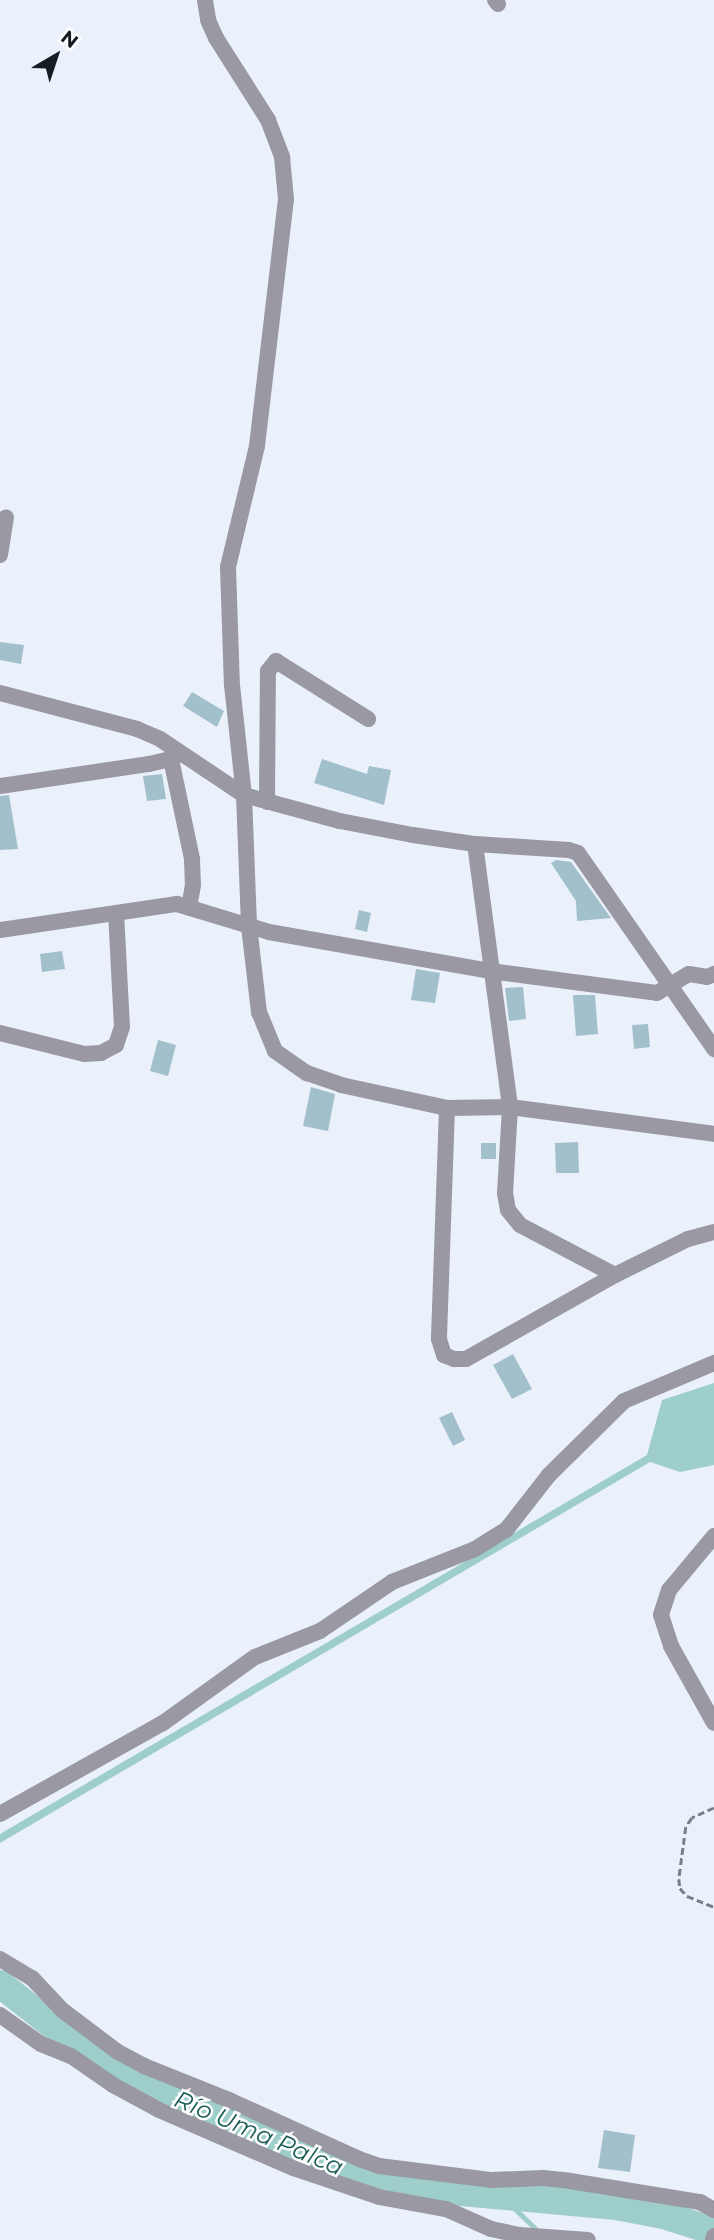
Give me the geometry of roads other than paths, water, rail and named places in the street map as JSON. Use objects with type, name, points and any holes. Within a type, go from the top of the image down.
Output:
[{"type":"street","points":[[205,0],[208,20],[216,38],[268,120],[282,157],[286,199],[257,446],[228,567],[232,685],[244,795],[249,926],[259,1012],[275,1051],[307,1073],[341,1085],[447,1108],[510,1107],[714,1134]]},
{"type":"street","points":[[0,555],[6,517]]},
{"type":"street","points":[[267,802],[268,671],[276,661],[368,719]]},
{"type":"street","points":[[0,693],[137,729],[176,756],[244,795],[267,802],[341,821],[475,844],[569,850],[578,853],[714,1049]]},
{"type":"street","points":[[0,786],[176,756]]},
{"type":"street","points":[[176,756],[192,859],[193,885],[189,908]]},
{"type":"street","points":[[475,844],[489,971],[510,1107],[505,1193],[508,1210],[520,1225],[615,1275]]},
{"type":"street","points":[[0,930],[177,904],[249,926],[489,971],[657,993],[689,974],[707,977],[714,974]]},
{"type":"street","points":[[0,1032],[84,1054],[101,1053],[116,1045],[122,1027],[116,914]]},
{"type":"street","points":[[447,1108],[439,1345],[444,1355],[454,1360],[466,1359],[615,1275],[688,1239],[714,1232]]},
{"type":"street","points":[[0,1814],[163,1723],[255,1657],[320,1631],[392,1582],[475,1549],[506,1530],[550,1475],[624,1401],[714,1363]]},
{"type":"street","points":[[714,1536],[669,1590],[661,1615],[671,1646],[714,1723]]},
{"type":"street","points":[[0,1959],[32,1978],[62,2010],[135,2062],[330,2143],[359,2159],[379,2166],[492,2180],[570,2181],[700,2202],[714,2210]]},
{"type":"street","points":[[0,2015],[41,2044],[71,2056],[113,2085],[159,2110],[293,2168],[379,2196],[446,2209],[500,2231],[588,2240]]},
{"type":"waterway","name":"Río Uma Palca","points":[[0,1984],[77,2044],[136,2080],[336,2169],[417,2188],[616,2206],[663,2215],[714,2231]]},
{"type":"waterway","points":[[502,2196],[536,2229]]}]
